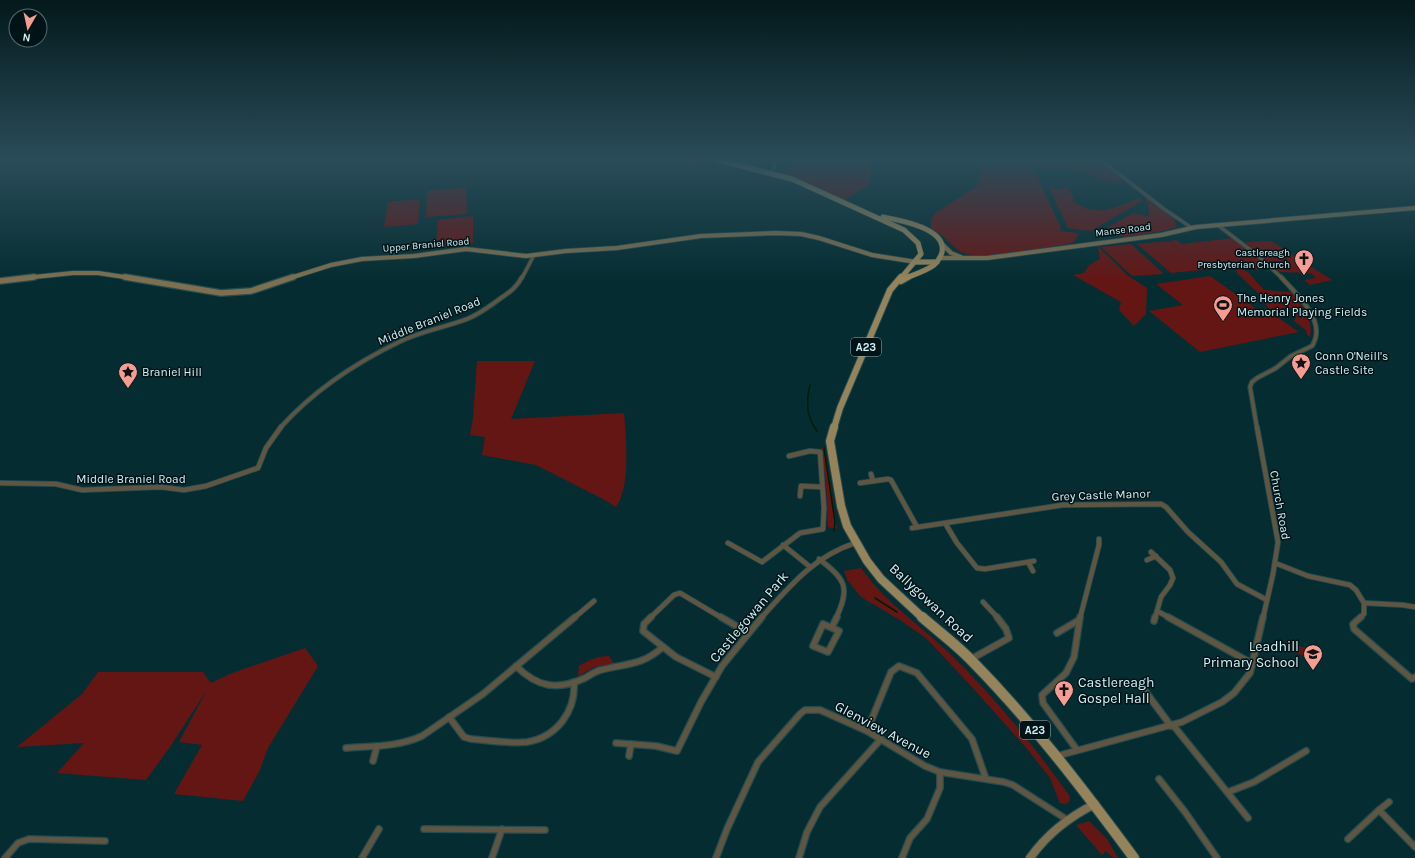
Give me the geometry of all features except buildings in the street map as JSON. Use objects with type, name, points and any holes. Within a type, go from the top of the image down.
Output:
[{"type":"main road","points":[[838,200],[904,230],[916,238]]},
{"type":"main road","points":[[858,209],[920,227],[930,232],[942,243],[943,251],[939,260],[929,268],[895,284]]},
{"type":"main road","points":[[920,227],[911,229],[921,247],[921,254],[917,261],[930,264],[939,260]]},
{"type":"main road","name":"Ballygowan Road","points":[[917,261],[895,284],[888,296],[840,408],[830,441],[841,506],[847,526],[855,543],[881,578],[905,602],[971,660],[1021,713],[1057,756],[1134,858]]},
{"type":"street","points":[[1152,200],[1192,228]]},
{"type":"street","name":"Manse Road","points":[[939,260],[977,259],[1161,235],[1192,228],[1415,208]]},
{"type":"street","name":"Church Road","points":[[1057,756],[1172,725],[1206,710],[1222,702],[1234,693],[1250,673],[1253,664],[1275,563],[1278,542],[1265,477],[1250,387],[1256,378],[1276,368],[1289,358],[1312,346],[1315,340],[1315,322],[1308,308],[1269,265],[1249,247],[1219,226]]},
{"type":"street","name":"Upper Braniel Road","points":[[0,281],[73,273],[98,273],[235,294],[259,289],[331,265],[362,259],[414,256],[466,249],[534,255],[566,251],[617,248],[701,236],[785,233],[818,238],[859,251],[904,261],[917,261]]},
{"type":"street","name":"Manse Road","points":[[942,243],[954,255],[977,259]]},
{"type":"street","name":"Middle Braniel Road","points":[[0,483],[56,484],[82,490],[161,487],[184,490],[206,486],[252,471],[258,468],[266,448],[280,429],[297,409],[319,390],[353,367],[401,341],[468,319],[482,312],[518,286],[534,255]]},
{"type":"street","points":[[728,543],[762,562],[800,533],[823,529],[820,452],[810,451],[789,456]]},
{"type":"street","points":[[870,474],[874,481]]},
{"type":"street","points":[[860,483],[891,480],[918,527]]},
{"type":"street","points":[[800,496],[801,486],[822,487]]},
{"type":"street","name":"Grey Castle Manor","points":[[912,528],[1063,505],[1161,504],[1166,507],[1188,532],[1221,562],[1237,584],[1267,600]]},
{"type":"street","points":[[945,523],[957,543],[977,568],[985,569],[1034,561]]},
{"type":"street","points":[[1077,750],[1043,703],[1042,695],[1060,679],[1071,665],[1076,649],[1079,620],[1099,545],[1099,539]]},
{"type":"street","name":"Castlegowan Park","points":[[616,743],[656,746],[677,751],[716,677],[730,655],[748,633],[809,566],[835,550],[855,543]]},
{"type":"street","points":[[783,545],[809,566]]},
{"type":"street","points":[[1151,552],[1170,570],[1172,578],[1170,585],[1161,597],[1154,621]]},
{"type":"street","points":[[1147,560],[1156,556]]},
{"type":"street","points":[[819,559],[838,575],[845,591],[844,600],[832,626]]},
{"type":"street","points":[[1028,562],[1033,571]]},
{"type":"street","points":[[1275,563],[1308,576],[1347,583],[1356,590],[1364,603],[1365,610],[1364,614],[1353,624],[1354,629],[1414,679]]},
{"type":"street","points":[[716,677],[676,657],[643,631],[644,624],[674,595],[680,593],[748,633]]},
{"type":"street","points":[[346,748],[396,745],[412,742],[483,694],[594,601]]},
{"type":"street","points":[[971,660],[1009,638],[1009,635],[1004,627],[983,602]]},
{"type":"street","points":[[1364,603],[1383,605],[1401,604],[1415,607]]},
{"type":"street","points":[[1157,611],[1253,664]]},
{"type":"street","points":[[1057,633],[1079,620]]},
{"type":"street","points":[[823,624],[832,626],[839,631],[828,652],[813,646],[823,624]]},
{"type":"street","points":[[516,666],[525,675],[543,685],[558,686],[574,682],[596,671],[640,664],[652,657],[663,647]]},
{"type":"street","points":[[866,731],[891,672],[899,666],[911,670],[924,681],[966,730],[972,739],[986,779]]},
{"type":"street","points":[[449,718],[464,737],[471,739],[526,742],[535,741],[556,728],[566,718],[576,699],[574,682]]},
{"type":"street","points":[[1142,687],[1248,818]]},
{"type":"street","name":"Glenview Avenue","points":[[716,858],[727,829],[758,762],[805,710],[815,708],[866,731],[925,766],[940,772],[1004,782],[1013,785],[1066,820]]},
{"type":"street","points":[[799,858],[807,832],[820,807],[881,739]]},
{"type":"street","points":[[629,756],[631,744]]},
{"type":"street","points":[[373,761],[377,746]]},
{"type":"street","points":[[1228,792],[1254,782],[1306,751]]},
{"type":"street","points":[[902,858],[910,838],[927,819],[940,788],[940,772]]},
{"type":"street","points":[[1159,779],[1185,812],[1217,858]]},
{"type":"street","points":[[1348,839],[1388,802]]},
{"type":"street","points":[[1030,858],[1047,836],[1066,820],[1094,804]]},
{"type":"street","points":[[1380,810],[1415,847]]},
{"type":"street","points":[[362,858],[380,829]]},
{"type":"street","points":[[424,829],[545,830]]},
{"type":"street","points":[[492,858],[502,829]]},
{"type":"street","points":[[5,858],[18,843],[29,840],[105,841]]},
{"type":"shaded area","points":[[420,200],[418,224],[384,227],[388,202]]},
{"type":"shaded area","points":[[427,200],[466,200],[467,214],[426,217]]},
{"type":"shaded area","points":[[955,200],[1048,200],[1061,228],[1060,230],[1079,234],[1073,243],[1000,254],[972,255],[963,253],[936,231],[931,229],[931,219],[935,213]]},
{"type":"shaded area","points":[[1055,200],[1073,200],[1081,206],[1098,210],[1114,208],[1134,200],[1142,201],[1091,231],[1068,228]]},
{"type":"shaded area","points":[[1146,200],[1149,200],[1174,219],[1177,227],[1126,237],[1100,232],[1133,213],[1149,216]]},
{"type":"shaded area","points":[[473,216],[473,243],[436,246],[438,220]]},
{"type":"shaded area","points":[[1233,238],[1269,268],[1257,270],[1251,265],[1171,273],[1137,244],[1169,241],[1184,254],[1170,241],[1176,240],[1182,244]]},
{"type":"shaded area","points":[[1271,241],[1332,280],[1310,285],[1304,280],[1316,278],[1311,273],[1278,272],[1245,242]]},
{"type":"shaded area","points":[[1131,244],[1164,274],[1132,276],[1101,247]]},
{"type":"shaded area","points":[[1098,246],[1127,275],[1147,288],[1146,314],[1134,326],[1119,310],[1121,302],[1073,275],[1084,273],[1089,265],[1100,259]]},
{"type":"shaded area","points":[[1239,268],[1248,272],[1264,290],[1291,292],[1309,319],[1311,330],[1310,337],[1307,335],[1306,330],[1294,321],[1297,316],[1292,308],[1282,308],[1282,315],[1272,312],[1266,305],[1264,299],[1237,273],[1236,270]]},
{"type":"shaded area","name":"The Henry Jones Memorial Playing Fields","points":[[1210,276],[1261,312],[1268,311],[1299,332],[1200,352],[1149,311],[1183,305],[1156,284]]},
{"type":"shaded area","points":[[477,361],[535,361],[511,419],[624,413],[626,475],[621,498],[616,507],[536,465],[482,455],[485,437],[470,435],[473,418]]},
{"type":"shaded area","points":[[821,448],[825,448],[837,529],[828,527],[826,485]]},
{"type":"shaded area","points":[[861,568],[875,586],[887,598],[946,650],[979,684],[1026,738],[1069,795],[1070,801],[1066,804],[1060,803],[1050,778],[1028,750],[927,639],[900,620],[861,597],[848,581],[844,571]]},
{"type":"shaded area","points":[[1286,642],[1309,649],[1311,658],[1287,650]]},
{"type":"shaded area","points":[[305,648],[318,666],[268,748],[260,770],[243,801],[174,794],[202,745],[179,742],[207,690],[170,747],[146,780],[57,773],[84,743],[17,747],[82,694],[98,672],[203,672],[211,683],[232,673]]},
{"type":"shaded area","points":[[609,656],[614,664],[595,667],[578,676],[579,666],[593,659]]},
{"type":"shaded area","points":[[1089,821],[1107,839],[1118,858],[1113,858],[1106,851],[1102,855],[1076,825]]},
{"type":"waterway","points":[[810,385],[808,409],[813,425],[817,431]]},
{"type":"waterway","points":[[824,448],[835,522],[834,531]]},
{"type":"waterway","points":[[875,598],[897,612]]},
{"type":"place","name":"Castlereagh Presbyterian Church","points":[[1304,276]]},
{"type":"place","name":"The Henry Jones Memorial Playing Fields","points":[[1223,322]]},
{"type":"place","name":"Conn O'Neill's Castle Site","points":[[1301,380]]},
{"type":"place","name":"Braniel Hill","points":[[128,389]]},
{"type":"place","name":"Leadhill Primary School","points":[[1313,671]]},
{"type":"place","name":"Castlereagh Gospel Hall","points":[[1064,707]]}]
